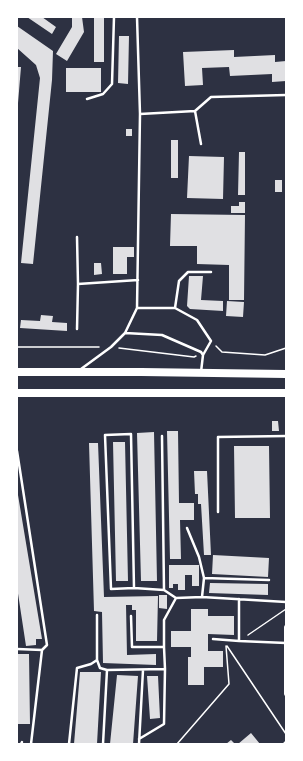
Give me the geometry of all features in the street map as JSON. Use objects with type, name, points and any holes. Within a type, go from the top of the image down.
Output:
[{"type":"main road","points":[[17,372],[286,374]]},
{"type":"main road","points":[[17,393],[286,393]]},
{"type":"street","points":[[286,628],[286,694]]},
{"type":"lane","points":[[88,99],[103,94],[112,84],[114,17]]},
{"type":"lane","points":[[77,372],[111,347],[125,333],[137,308],[140,114],[137,17]]},
{"type":"lane","points":[[140,114],[195,111],[212,97],[286,95]]},
{"type":"lane","points":[[195,111],[201,144]]},
{"type":"lane","points":[[76,237],[78,284],[77,329]]},
{"type":"lane","points":[[175,308],[179,281],[188,272],[211,272]]},
{"type":"lane","points":[[78,284],[138,280]]},
{"type":"lane","points":[[137,308],[175,308],[197,320],[211,341],[202,353],[201,373]]},
{"type":"lane","points":[[125,333],[162,335],[202,353]]},
{"type":"lane","points":[[134,588],[131,434],[105,434],[111,589],[134,588],[164,590],[176,598],[202,597],[286,602]]},
{"type":"lane","points":[[162,436],[164,590]]},
{"type":"lane","points":[[218,512],[218,437],[286,436]]},
{"type":"lane","points":[[17,451],[47,645],[42,650],[30,744]]},
{"type":"lane","points":[[186,528],[199,557],[204,578],[202,597]]},
{"type":"lane","points":[[204,578],[269,580]]},
{"type":"lane","points":[[139,739],[164,724],[164,620],[176,598]]},
{"type":"lane","points":[[239,599],[239,641]]},
{"type":"lane","points":[[97,615],[97,660],[100,668],[107,670],[164,669]]},
{"type":"lane","points":[[131,616],[132,647],[164,647]]},
{"type":"lane","points":[[213,639],[286,643]]},
{"type":"lane","points":[[17,649],[42,650]]},
{"type":"lane","points":[[69,744],[77,668],[91,664],[97,660]]},
{"type":"lane","points":[[103,744],[107,670]]},
{"type":"lane","points":[[138,744],[143,670]]},
{"type":"path","points":[[211,341],[222,352],[265,355],[286,348]]},
{"type":"path","points":[[17,347],[111,347],[194,357],[202,353]]},
{"type":"path","points":[[239,641],[286,609]]},
{"type":"path","points":[[177,744],[229,684],[226,645],[286,734]]},
{"type":"building","points":[[27,17],[42,17],[56,27],[52,34]]},
{"type":"building","points":[[72,17],[82,17],[84,32],[67,61],[56,54],[72,27]]},
{"type":"building","points":[[94,17],[104,17],[104,62],[94,62]]},
{"type":"building","points":[[17,26],[53,51],[52,80],[33,264],[21,263],[40,78],[36,65],[17,48]]},
{"type":"building","points":[[119,36],[129,36],[128,84],[118,83]]},
{"type":"building","points":[[234,50],[234,57],[275,55],[275,62],[286,61],[286,81],[272,82],[272,74],[230,76],[229,67],[202,68],[203,85],[185,86],[183,52]]},
{"type":"building","points":[[17,67],[21,67],[18,103],[17,102]]},
{"type":"building","points":[[66,68],[101,68],[101,92],[66,92]]},
{"type":"building","points":[[126,129],[132,129],[132,136],[126,136]]},
{"type":"building","points":[[171,140],[178,140],[178,178],[171,178]]},
{"type":"building","points":[[239,152],[245,152],[245,195],[238,195]]},
{"type":"building","points":[[189,156],[224,157],[223,199],[187,198]]},
{"type":"building","points":[[275,180],[282,180],[282,192],[275,192]]},
{"type":"building","points":[[239,202],[245,202],[245,213],[231,213],[231,206],[239,206]]},
{"type":"building","points":[[171,214],[245,215],[244,300],[229,300],[229,265],[197,264],[197,246],[170,246]]},
{"type":"building","points":[[113,247],[134,247],[134,257],[127,257],[127,274],[113,274]]},
{"type":"building","points":[[94,263],[101,263],[102,274],[94,275]]},
{"type":"building","points":[[189,276],[203,276],[201,300],[223,301],[223,311],[190,309],[187,306]]},
{"type":"building","points":[[227,301],[244,302],[243,317],[226,316]]},
{"type":"building","points":[[41,315],[53,316],[52,322],[67,323],[67,331],[20,328],[21,320],[40,321]]},
{"type":"building","points":[[272,421],[278,421],[279,431],[272,431]]},
{"type":"building","points":[[167,431],[178,431],[179,503],[194,503],[194,520],[180,520],[181,559],[170,559]]},
{"type":"building","points":[[154,432],[157,581],[141,581],[137,433]]},
{"type":"building","points":[[113,442],[125,442],[128,581],[116,581]]},
{"type":"building","points":[[89,443],[98,443],[104,597],[158,596],[157,641],[136,641],[136,610],[132,610],[132,605],[126,605],[127,655],[156,654],[156,665],[103,663],[102,612],[94,611]]},
{"type":"building","points":[[234,446],[269,446],[270,518],[235,518]]},
{"type":"building","points":[[194,471],[207,471],[211,555],[204,555],[201,504],[198,504],[198,494],[195,494]]},
{"type":"building","points":[[17,489],[42,639],[36,639],[36,645],[26,646],[17,587]]},
{"type":"building","points":[[213,555],[269,558],[268,577],[212,574]]},
{"type":"building","points":[[169,565],[199,565],[199,586],[192,586],[192,575],[185,575],[185,590],[178,590],[178,584],[173,584],[173,588],[169,588]]},
{"type":"building","points":[[210,583],[268,584],[268,595],[209,593]]},
{"type":"building","points":[[159,595],[167,595],[167,609],[159,608]]},
{"type":"building","points":[[191,609],[208,609],[208,616],[234,616],[234,635],[208,634],[208,651],[223,651],[223,667],[204,667],[204,685],[188,685],[188,657],[191,657],[191,647],[171,647],[171,631],[191,631]]},
{"type":"building","points":[[17,654],[29,654],[30,724],[17,724]]},
{"type":"building","points":[[80,672],[101,672],[97,744],[74,744]]},
{"type":"building","points":[[117,675],[138,676],[133,744],[110,744]]},
{"type":"building","points":[[147,676],[158,676],[160,718],[150,719]]},
{"type":"building","points":[[251,733],[260,744],[238,744]]},
{"type":"building","points":[[231,740],[235,744],[226,744]]}]
